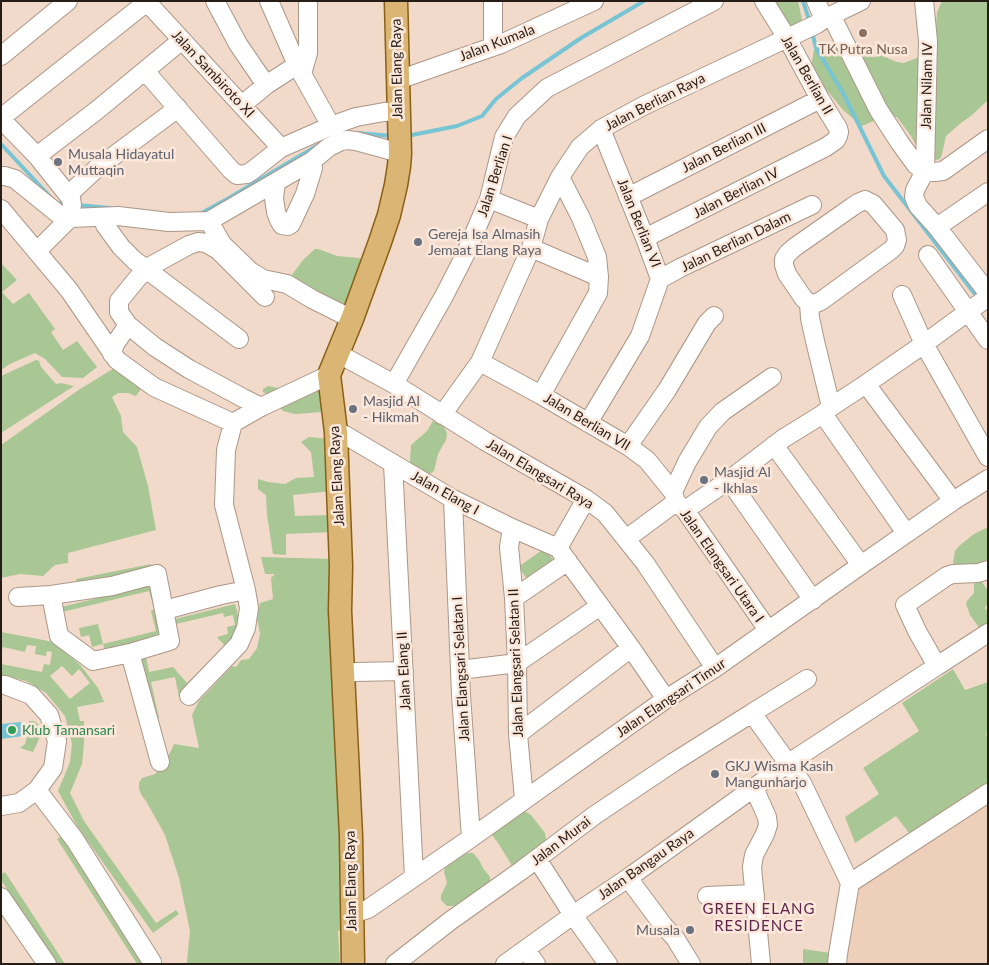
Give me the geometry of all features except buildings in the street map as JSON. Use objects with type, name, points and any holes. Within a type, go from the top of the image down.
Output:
[{"type":"main road","name":"Jalan Elang Raya","points":[[353,964],[351,836],[340,611],[341,556],[336,432],[329,375],[352,319],[388,215],[396,184],[399,166],[399,133],[396,1]]},
{"type":"street","points":[[1,56],[68,1]]},
{"type":"street","points":[[214,1],[238,44],[266,85]]},
{"type":"street","points":[[268,1],[300,70],[330,126]]},
{"type":"street","points":[[242,105],[266,85],[300,70],[308,53],[308,1]]},
{"type":"street","points":[[493,1],[493,47]]},
{"type":"street","name":"Jalan Kumala","points":[[398,80],[493,47],[594,1]]},
{"type":"street","name":"Jalan Berlian I","points":[[394,384],[466,253],[489,199],[504,138],[517,116],[547,88],[714,1]]},
{"type":"street","name":"Jalan Berlian II","points":[[764,1],[792,35],[820,99],[838,128],[839,132],[836,140],[826,147]]},
{"type":"street","points":[[816,1],[824,19],[878,109],[916,165],[925,171],[942,171],[988,139]]},
{"type":"street","name":"Jalan Berlian Raya","points":[[442,415],[480,362],[531,248],[539,219],[560,177],[580,147],[601,129],[643,106],[861,1]]},
{"type":"street","name":"Jalan Nilam IV","points":[[924,1],[928,41],[925,171]]},
{"type":"street","points":[[70,209],[36,156],[1,119],[146,2]]},
{"type":"street","name":"Jalan Sambiroto XI","points":[[146,2],[281,148]]},
{"type":"street","points":[[36,156],[96,111],[182,40]]},
{"type":"street","points":[[3,170],[14,179],[70,209],[169,222],[209,221],[312,161],[329,147],[341,141],[356,141],[389,150],[399,133],[384,112],[356,117],[330,126],[281,148],[247,174],[237,175],[145,71]]},
{"type":"street","name":"Jalan Berlian III","points":[[628,197],[820,99]]},
{"type":"street","points":[[37,251],[70,209],[96,170],[178,108]]},
{"type":"street","name":"Jalan Berlian VI","points":[[588,423],[640,336],[660,279],[601,129]]},
{"type":"street","name":"Jalan Berlian IV","points":[[645,238],[826,147]]},
{"type":"street","points":[[276,182],[274,198],[278,220],[282,225],[288,226],[291,224],[305,194],[313,168],[312,161]]},
{"type":"street","points":[[925,171],[915,190],[914,197],[918,206],[937,228],[980,302],[988,340]]},
{"type":"street","points":[[541,395],[598,292],[597,257],[581,218],[560,177]]},
{"type":"street","points":[[937,228],[988,192]]},
{"type":"street","points":[[489,199],[539,219]]},
{"type":"street","points":[[809,303],[814,304],[821,301],[895,246],[897,240],[894,230],[873,204],[866,200],[858,202],[788,253],[784,259],[784,266],[787,274],[804,299],[809,303],[810,318],[827,410],[906,533]]},
{"type":"street","name":"Jalan Berlian Dalam","points":[[660,279],[812,205]]},
{"type":"street","points":[[1,209],[70,290],[117,360],[154,387],[233,423]]},
{"type":"street","points":[[209,221],[222,244],[250,271],[263,279],[286,284],[352,319]]},
{"type":"street","points":[[105,225],[134,260],[239,339]]},
{"type":"street","points":[[261,406],[188,369],[156,347],[128,325],[119,312],[119,301],[145,269],[198,242],[206,243],[218,250],[265,297]]},
{"type":"street","points":[[531,248],[599,278]]},
{"type":"street","points":[[928,255],[980,302]]},
{"type":"street","points":[[902,295],[924,344],[988,457]]},
{"type":"street","points":[[626,539],[678,502],[729,480],[784,438],[924,344],[980,302]]},
{"type":"street","points":[[628,446],[667,390],[707,323],[714,316]]},
{"type":"street","points":[[112,354],[115,344],[128,325]]},
{"type":"street","name":"Jalan Elangsari Raya","points":[[337,353],[394,384],[485,441],[586,499],[605,513],[645,563],[715,668]]},
{"type":"street","name":"Jalan Berlian VII","points":[[480,362],[628,446],[647,460],[678,502]]},
{"type":"street","points":[[189,696],[239,644],[246,628],[249,608],[246,590],[224,505],[226,450],[233,423],[261,406],[329,375]]},
{"type":"street","points":[[678,502],[687,462],[708,427],[722,412],[772,377]]},
{"type":"street","points":[[866,384],[953,502]]},
{"type":"street","name":"Jalan Elang I","points":[[336,432],[345,435],[453,499],[563,554]]},
{"type":"street","points":[[774,446],[861,565]]},
{"type":"street","name":"Jalan Elang II","points":[[393,464],[414,878]]},
{"type":"street","name":"Jalan Elangsari Timur","points":[[353,914],[368,909],[414,878],[524,799],[813,600],[906,533],[988,479]]},
{"type":"street","points":[[729,480],[813,600]]},
{"type":"street","name":"Jalan Elangsari Selatan I","points":[[453,499],[460,670],[471,838]]},
{"type":"street","points":[[514,598],[563,554],[586,499]]},
{"type":"street","name":"Jalan Elangsari Utara I","points":[[678,502],[768,630]]},
{"type":"street","name":"Jalan Elangsari Selatan II","points":[[512,528],[509,547],[514,598],[518,734],[524,799]]},
{"type":"street","points":[[563,554],[666,700]]},
{"type":"street","points":[[937,666],[905,605],[948,576],[988,570]]},
{"type":"street","points":[[18,597],[51,595],[112,586],[158,574],[170,641],[130,653],[93,661],[59,636],[51,595]]},
{"type":"street","points":[[165,610],[246,590]]},
{"type":"street","points":[[460,670],[517,663],[600,606]]},
{"type":"street","name":"Jalan Bangau Raya","points":[[505,964],[531,957],[573,915],[788,764],[988,633]]},
{"type":"street","points":[[518,734],[631,648]]},
{"type":"street","points":[[130,653],[160,762]]},
{"type":"street","points":[[343,675],[354,672],[404,671]]},
{"type":"street","name":"Jalan Murai","points":[[395,964],[450,921],[595,815],[674,762],[807,679]]},
{"type":"street","points":[[1,685],[6,685],[31,695],[49,715],[57,741],[53,768],[38,790],[19,802],[1,806]]},
{"type":"street","points":[[752,713],[802,783],[850,883],[837,964]]},
{"type":"street","points":[[754,788],[767,817],[768,825],[754,855],[752,867],[761,964]]},
{"type":"street","points":[[38,790],[74,840],[152,962]]},
{"type":"street","points":[[850,883],[988,793]]},
{"type":"street","points":[[537,859],[573,915],[608,964]]},
{"type":"street","points":[[628,878],[675,938],[691,964]]},
{"type":"street","points":[[707,896],[755,894]]},
{"type":"street","points":[[1,897],[47,964]]},
{"type":"shaded area","points":[[988,804],[988,964],[845,964],[858,889]]},
{"type":"green space","points":[[773,1],[798,1],[803,24],[790,27]]},
{"type":"green space","points":[[942,1],[988,1],[988,100],[946,136],[940,159],[929,162],[921,155],[911,136],[897,117],[878,119],[862,126],[843,110],[812,73],[812,61],[814,50],[819,43],[830,44],[856,56],[875,57],[880,55],[904,63],[924,55],[935,40],[937,12]]},
{"type":"green space","points":[[315,249],[337,256],[359,258],[362,260],[348,308],[290,278],[303,260]]},
{"type":"green space","points":[[1,263],[17,280],[2,292],[13,304],[29,293],[55,329],[51,332],[63,350],[77,341],[97,367],[83,378],[62,377],[45,359],[35,353],[1,370]]},
{"type":"green space","points":[[36,360],[39,361],[41,367],[56,384],[61,383],[74,386],[1,433],[1,376]]},
{"type":"green space","points":[[116,367],[143,386],[136,396],[128,393],[118,393],[112,397],[121,416],[123,432],[137,447],[148,486],[156,530],[68,553],[68,563],[55,565],[43,576],[20,574],[1,578],[1,445],[80,389]]},
{"type":"green space","points":[[268,386],[279,388],[324,386],[322,412],[295,414],[283,411],[263,392],[263,389]]},
{"type":"green space","points":[[438,420],[443,424],[447,434],[446,440],[438,454],[434,471],[430,474],[418,472],[410,462],[411,445],[427,431],[433,421]]},
{"type":"green space","points":[[309,437],[332,439],[332,491],[293,495],[295,516],[331,515],[332,532],[286,534],[286,555],[273,554],[266,495],[258,489],[258,479],[285,484],[296,478],[314,477],[311,452],[301,442]]},
{"type":"green space","points":[[988,527],[988,563],[962,570],[953,563],[955,551],[974,534]]},
{"type":"green space","points":[[545,548],[554,561],[528,580],[518,567]]},
{"type":"green space","points":[[261,557],[334,559],[344,930],[338,931],[340,964],[186,964],[190,931],[179,878],[165,835],[139,789],[139,783],[142,778],[155,774],[162,766],[174,744],[199,748],[192,715],[199,701],[232,666],[236,667],[241,660],[249,659],[257,648],[260,634],[257,618],[260,603],[273,599],[271,578],[275,574],[265,574]]},
{"type":"green space","points":[[151,564],[153,570],[77,585],[76,579]]},
{"type":"green space","points":[[977,580],[982,582],[988,591],[988,603],[985,608],[988,612],[988,628],[980,629],[970,615],[966,604],[974,593],[974,585]]},
{"type":"green space","points":[[152,585],[165,637],[105,651],[103,644],[156,631],[151,611],[154,609],[149,591],[58,613],[57,608]]},
{"type":"green space","points":[[235,604],[242,631],[229,650],[179,697],[175,677],[151,682],[159,718],[154,719],[140,658],[146,657],[149,672],[173,667],[187,683],[225,646],[217,637],[228,634],[227,627],[235,625],[233,615],[224,617],[223,613],[176,624],[175,619]]},
{"type":"green space","points":[[98,624],[103,644],[92,647],[89,635],[81,637],[79,628]]},
{"type":"green space","points":[[1,632],[54,642],[81,666],[98,688],[104,702],[77,707],[80,721],[84,721],[84,743],[82,764],[70,793],[84,821],[156,923],[176,910],[179,914],[153,933],[77,826],[58,791],[70,762],[72,744],[65,716],[46,693],[26,681],[1,675],[1,664],[42,672],[44,664],[50,665],[52,652],[47,651],[46,656],[35,654],[36,646],[27,645],[25,652],[3,647],[1,653]],"holes":[[[62,666],[72,676],[79,669],[90,683],[70,699],[50,676]]]},
{"type":"green space","points":[[953,669],[965,690],[988,682],[988,733],[986,734],[988,738],[988,782],[909,833],[896,816],[855,843],[845,817],[879,794],[863,768],[919,731],[902,703]]},
{"type":"green space","points":[[29,721],[34,721],[38,724],[39,739],[33,752],[20,748],[25,744]]},
{"type":"green space","points":[[523,810],[531,815],[545,833],[548,854],[541,869],[521,882],[518,881],[511,864],[487,828]]},
{"type":"green space","points":[[63,835],[146,964],[137,964],[57,839]]},
{"type":"green space","points":[[468,853],[473,853],[490,877],[490,887],[466,903],[447,906],[441,900],[441,895],[447,883],[444,872],[446,863]]},
{"type":"green space","points":[[5,872],[65,964],[56,964],[1,880],[1,874]]},
{"type":"green space","points":[[803,949],[831,953],[830,964],[803,964]]},
{"type":"water","name":"Klub Tamansari","points":[[21,722],[23,736],[1,739],[1,724]]},
{"type":"waterway","points":[[407,136],[457,126],[482,116],[496,99],[522,78],[581,38],[644,1]]},
{"type":"waterway","points":[[803,1],[810,23]]},
{"type":"waterway","points":[[812,32],[816,48],[843,93],[884,176],[978,298]]},
{"type":"waterway","points":[[357,133],[392,136]]},
{"type":"waterway","points":[[1,144],[56,203],[68,204]]},
{"type":"waterway","points":[[198,215],[320,144]]},
{"type":"waterway","points":[[77,205],[110,208]]},
{"type":"place","name":"TK Putra Nusa","points":[[863,33]]},
{"type":"place","name":"Musala Hidayatul Muttaqin","points":[[58,162]]},
{"type":"place","name":"Gereja Isa Almasih Jemaat Elang Raya","points":[[418,242]]},
{"type":"place","name":"Masjid Al - Hikmah","points":[[353,409]]},
{"type":"place","name":"Masjid Al - Ikhlas","points":[[704,480]]},
{"type":"place","name":"Klub Tamansari","points":[[12,730]]},
{"type":"place","name":"GKJ Wisma Kasih Mangunharjo","points":[[715,774]]},
{"type":"place","name":"Musala","points":[[690,930]]},
{"type":"district","name":"GREEN ELANG RESIDENCE","points":[[759,918]]}]
